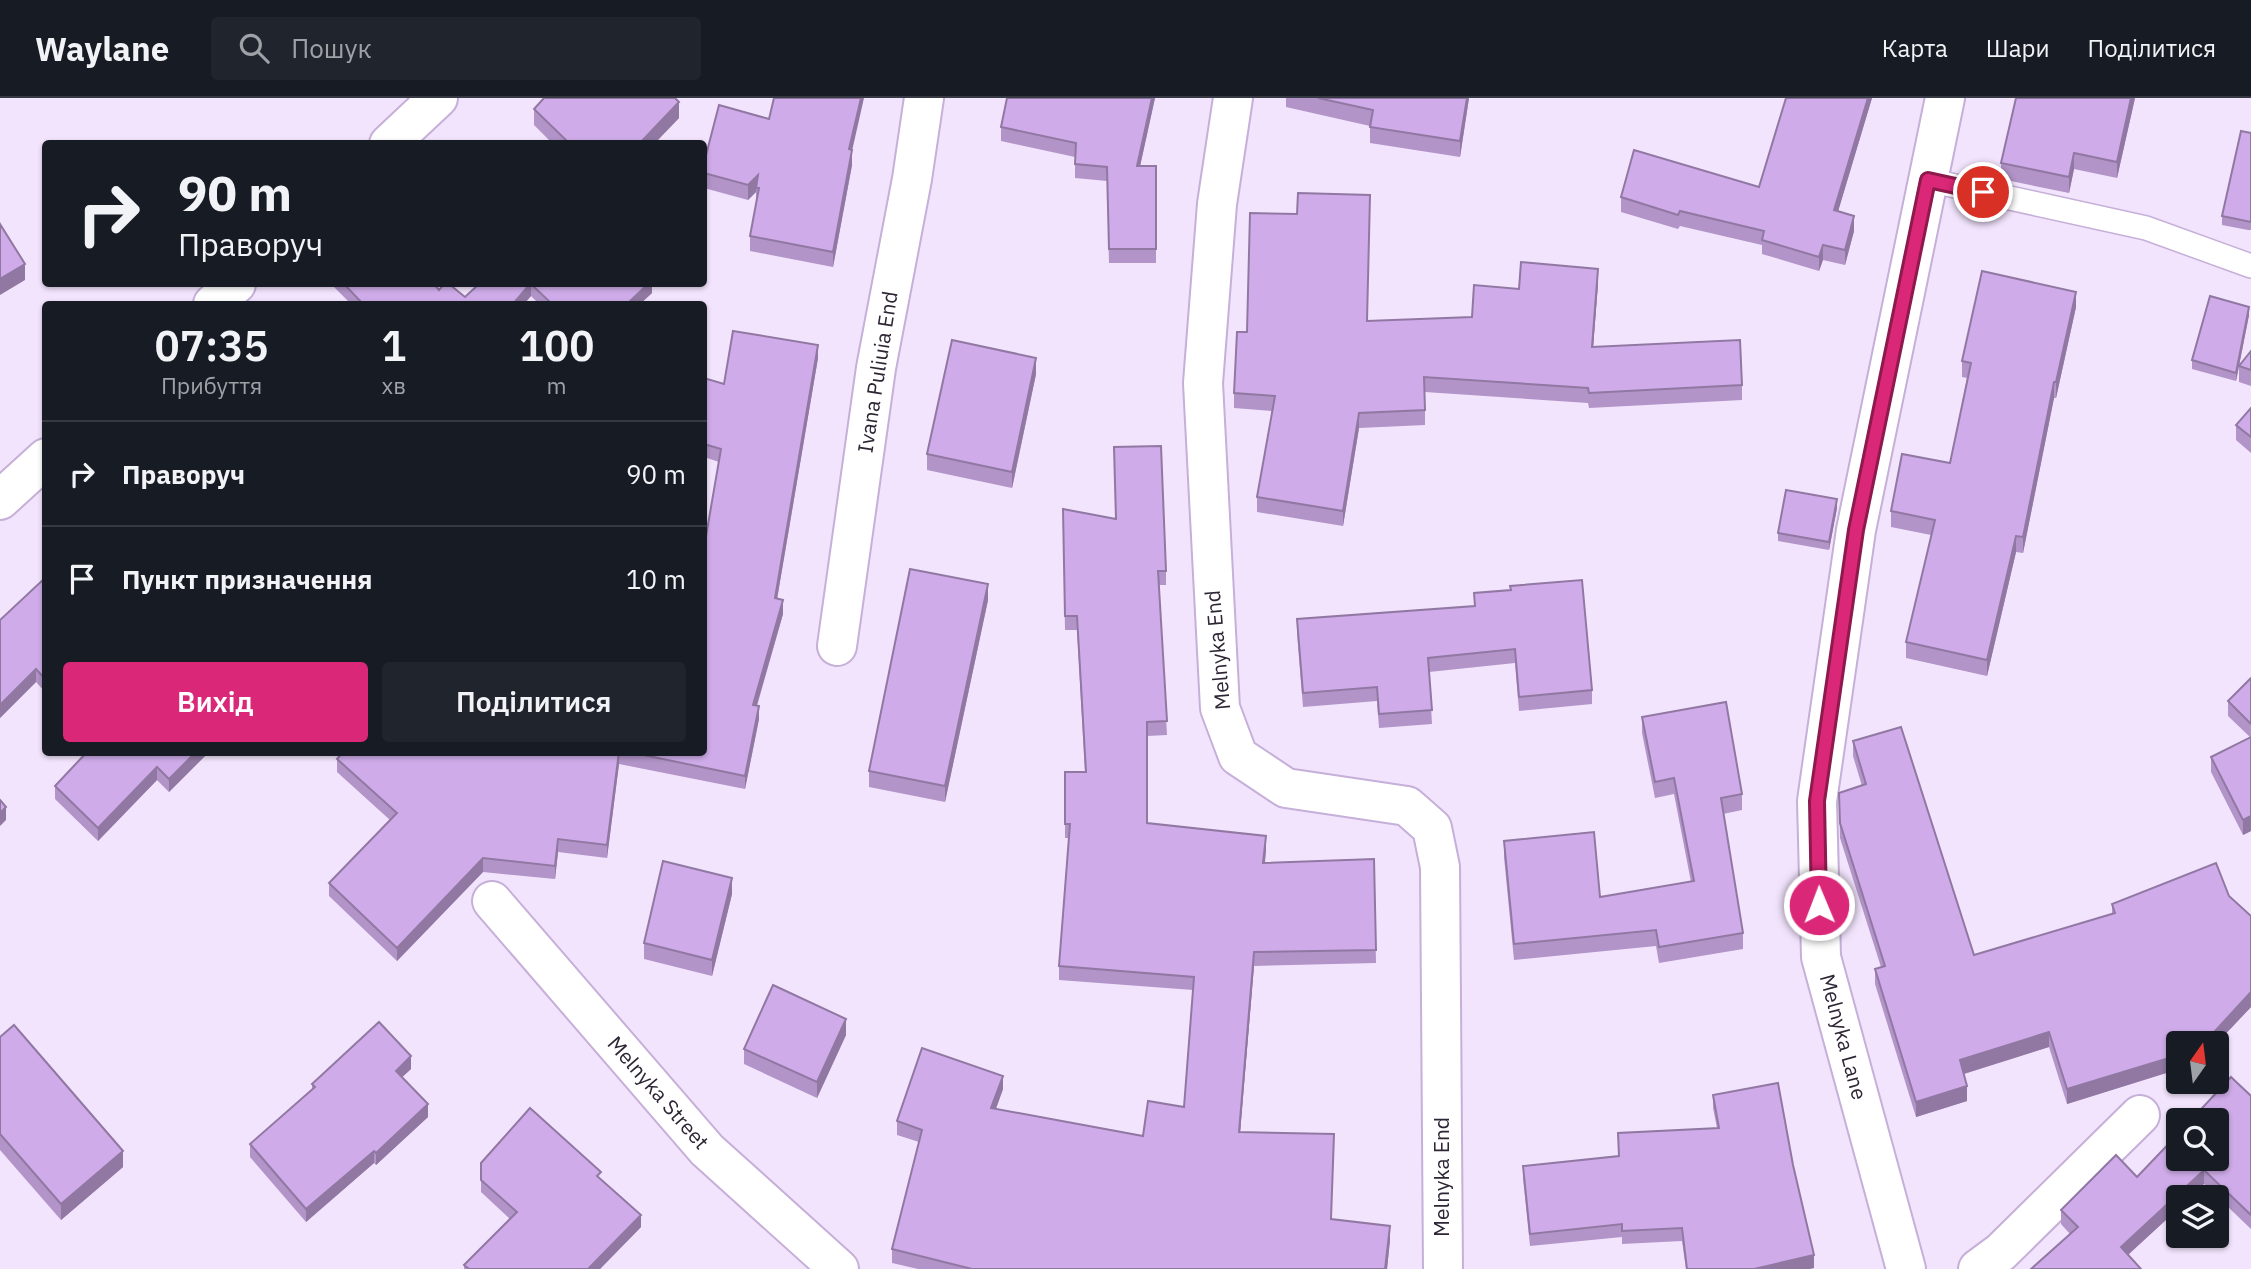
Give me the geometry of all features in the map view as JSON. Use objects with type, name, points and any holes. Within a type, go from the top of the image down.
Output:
[{"type":"street","points":[[393,140],[438,98]]},
{"type":"street","name":"Ivana Puliuia End","points":[[837,646],[876,368],[912,178],[924,98]]},
{"type":"street","name":"Melnyka End","points":[[1233,98],[1217,204],[1203,383],[1220,708],[1238,756],[1286,788],[1407,806],[1432,828],[1440,867],[1443,1269]]},
{"type":"street","name":"Melnyka Lane","points":[[1906,1269],[1821,957],[1817,801],[1856,530],[1945,98]]},
{"type":"street","points":[[216,301],[233,287]]},
{"type":"street","points":[[0,500],[42,462]]},
{"type":"street","name":"Melnyka Street","points":[[492,901],[707,1150],[839,1269]]},
{"type":"street","points":[[1978,1269],[2001,1252],[2140,1115]]},
{"type":"lane","points":[[1928,180],[2146,228],[2251,266]]},
{"type":"building","points":[[544,98],[675,98],[679,102],[643,140],[566,140],[534,109]]},
{"type":"building","points":[[774,98],[861,98],[849,149],[852,150],[833,252],[750,236],[759,188],[756,188],[758,175],[748,185],[707,174],[707,151],[719,105],[769,119]]},
{"type":"building","points":[[1007,98],[1152,98],[1137,166],[1156,166],[1156,249],[1109,249],[1107,167],[1075,164],[1076,143],[1001,127]]},
{"type":"building","points":[[1318,98],[1467,98],[1460,141],[1370,127],[1373,110]]},
{"type":"building","points":[[1786,98],[1868,98],[1834,210],[1854,216],[1845,250],[1823,245],[1819,257],[1762,240],[1764,231],[1680,211],[1678,215],[1621,197],[1634,150],[1759,187]]},
{"type":"building","points":[[2016,98],[2131,98],[2117,162],[2074,153],[2069,177],[2001,163]]},
{"type":"building","points":[[2241,131],[2251,133],[2251,222],[2222,216]]},
{"type":"building","points":[[1298,193],[1370,195],[1367,321],[1472,317],[1474,285],[1519,289],[1521,262],[1598,269],[1592,347],[1740,340],[1742,385],[1589,393],[1588,388],[1424,377],[1425,410],[1359,413],[1343,511],[1257,497],[1275,396],[1234,393],[1237,332],[1247,332],[1250,213],[1297,214]]},
{"type":"building","points":[[0,224],[25,264],[0,279]]},
{"type":"building","points":[[1982,271],[2076,292],[2054,382],[2023,537],[2016,536],[1987,660],[1906,642],[1935,520],[1891,511],[1902,454],[1950,463],[1971,363],[1962,361]]},
{"type":"building","points":[[347,287],[436,287],[439,290],[442,287],[453,287],[465,297],[476,287],[527,287],[516,301],[360,301]]},
{"type":"building","points":[[534,287],[645,287],[630,301],[549,301]]},
{"type":"building","points":[[2210,296],[2249,307],[2236,373],[2192,360]]},
{"type":"building","points":[[733,331],[818,345],[775,598],[783,600],[753,705],[759,706],[745,776],[648,756],[707,756],[707,530],[721,449],[707,445],[707,379],[724,384]]},
{"type":"building","points":[[952,340],[1036,358],[1012,472],[927,454]]},
{"type":"building","points":[[2251,351],[2251,370],[2239,366]]},
{"type":"building","points":[[2251,408],[2251,437],[2236,425]]},
{"type":"building","points":[[1161,446],[1166,571],[1158,571],[1167,721],[1147,722],[1147,823],[1266,836],[1263,863],[1374,859],[1376,950],[1254,952],[1239,1132],[1334,1134],[1331,1219],[1390,1226],[1385,1269],[972,1269],[892,1249],[922,1130],[897,1121],[922,1048],[1003,1076],[991,1108],[1143,1136],[1148,1101],[1184,1107],[1194,977],[1059,966],[1070,824],[1065,824],[1065,772],[1086,772],[1077,616],[1065,616],[1063,509],[1116,519],[1114,447]]},
{"type":"building","points":[[1786,490],[1837,499],[1829,542],[1778,533]]},
{"type":"building","points":[[910,569],[988,584],[945,786],[869,771]]},
{"type":"building","points":[[1582,580],[1592,690],[1519,697],[1515,649],[1428,658],[1432,710],[1379,714],[1377,687],[1303,693],[1297,619],[1475,606],[1474,593],[1511,590],[1510,586]]},
{"type":"building","points":[[42,581],[42,676],[36,669],[0,705],[0,620]]},
{"type":"building","points":[[2251,678],[2251,724],[2228,701]]},
{"type":"building","points":[[1726,702],[1742,794],[1721,798],[1743,933],[1659,947],[1656,930],[1514,944],[1504,841],[1594,832],[1600,897],[1694,881],[1674,778],[1655,782],[1642,717]]},
{"type":"building","points":[[1901,727],[1974,955],[2115,913],[2112,904],[2216,863],[2229,896],[2251,916],[2251,992],[2215,1031],[2166,1031],[2166,1059],[2067,1089],[2049,1032],[1960,1060],[1967,1086],[1916,1102],[1875,969],[1885,966],[1840,823],[1839,793],[1866,784],[1853,741]]},
{"type":"building","points":[[2251,737],[2251,816],[2243,820],[2211,757]]},
{"type":"building","points":[[83,756],[192,756],[169,779],[157,767],[98,828],[55,786]]},
{"type":"building","points":[[340,756],[618,756],[607,845],[558,839],[555,866],[483,858],[397,948],[329,883],[397,813],[337,759]]},
{"type":"building","points":[[0,800],[6,807],[0,813]]},
{"type":"building","points":[[663,861],[732,878],[712,960],[644,943]]},
{"type":"building","points":[[773,985],[846,1019],[817,1082],[744,1049]]},
{"type":"building","points":[[379,1022],[411,1056],[396,1071],[428,1104],[376,1153],[374,1151],[306,1209],[250,1144],[315,1087],[312,1084]]},
{"type":"building","points":[[14,1025],[123,1151],[61,1204],[0,1134],[0,1037]]},
{"type":"building","points":[[2230,1078],[2251,1096],[2251,1215],[2229,1194],[2229,1185],[2220,1185],[2205,1171],[2229,1171],[2229,1108],[2202,1108],[2215,1094],[2230,1094]]},
{"type":"building","points":[[1778,1083],[1793,1165],[1814,1255],[1754,1269],[1687,1269],[1682,1228],[1622,1231],[1622,1224],[1530,1234],[1523,1166],[1619,1156],[1618,1133],[1719,1128],[1713,1095]]},
{"type":"building","points":[[530,1108],[601,1172],[597,1176],[641,1215],[588,1269],[469,1269],[464,1265],[517,1212],[481,1180],[481,1163]]},
{"type":"building","points":[[2166,1147],[2166,1171],[2203,1171],[2188,1185],[2166,1185],[2166,1205],[2121,1247],[2141,1269],[2031,1269],[2078,1227],[2061,1210],[2116,1155],[2137,1177]]},
{"type":"route","points":[[1819,905],[1817,801],[1856,530],[1928,180],[1983,192]]}]
